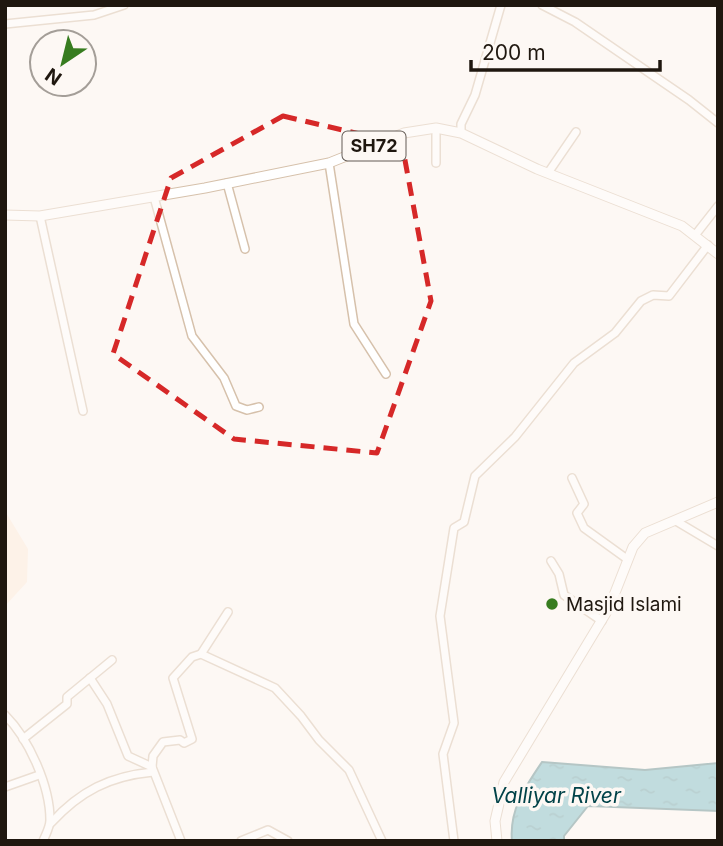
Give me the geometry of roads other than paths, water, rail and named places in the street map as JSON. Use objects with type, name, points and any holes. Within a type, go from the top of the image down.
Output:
[{"type":"main road","name":"SH72","points":[[5,215],[40,216],[329,163],[404,133],[436,128],[461,133],[548,173],[671,221],[696,234],[718,254]]},
{"type":"main road","points":[[497,841],[495,821],[504,782],[602,621],[633,547],[645,533],[718,502]]},
{"type":"street","points":[[5,24],[94,15],[124,5]]},
{"type":"street","points":[[461,133],[461,124],[475,95],[501,5]]},
{"type":"street","points":[[542,5],[559,9],[718,123]]},
{"type":"street","points":[[436,128],[436,163]]},
{"type":"street","points":[[548,173],[576,132]]},
{"type":"street","points":[[329,163],[354,324],[386,374]]},
{"type":"street","points":[[227,183],[245,249]]},
{"type":"street","points":[[154,197],[192,336],[224,378],[236,406],[247,410],[259,407]]},
{"type":"street","points":[[696,234],[718,206]]},
{"type":"street","points":[[40,216],[83,411]]},
{"type":"street","points":[[454,841],[443,754],[454,723],[440,616],[454,528],[464,522],[475,476],[515,437],[574,363],[615,333],[641,301],[653,295],[669,296],[708,245]]},
{"type":"street","points":[[572,478],[584,503],[576,513],[579,523],[627,559]]},
{"type":"street","points":[[676,521],[718,546]]},
{"type":"street","points":[[551,561],[559,574],[564,595],[602,621]]},
{"type":"street","points":[[181,841],[152,770],[153,756],[163,742],[180,740],[184,743],[192,739],[173,678],[192,657],[201,654],[228,612]]},
{"type":"street","points":[[201,654],[247,678],[275,688],[319,740],[349,770],[382,841]]},
{"type":"street","points":[[23,739],[67,704],[67,697],[112,660]]},
{"type":"street","points":[[90,678],[107,704],[128,756],[152,770]]},
{"type":"street","points":[[5,715],[23,739],[40,775],[51,823]]},
{"type":"street","points":[[43,841],[51,823],[70,801],[96,785],[152,770]]},
{"type":"street","points":[[5,787],[40,775]]},
{"type":"street","points":[[241,841],[268,830],[288,841]]},
{"type":"water","name":"Valliyar River","points":[[542,762],[645,770],[718,763],[718,811],[588,806],[564,836],[564,841],[512,841],[516,809],[524,790]]},
{"type":"place","name":"Masjid Islami","points":[[552,604]]}]
